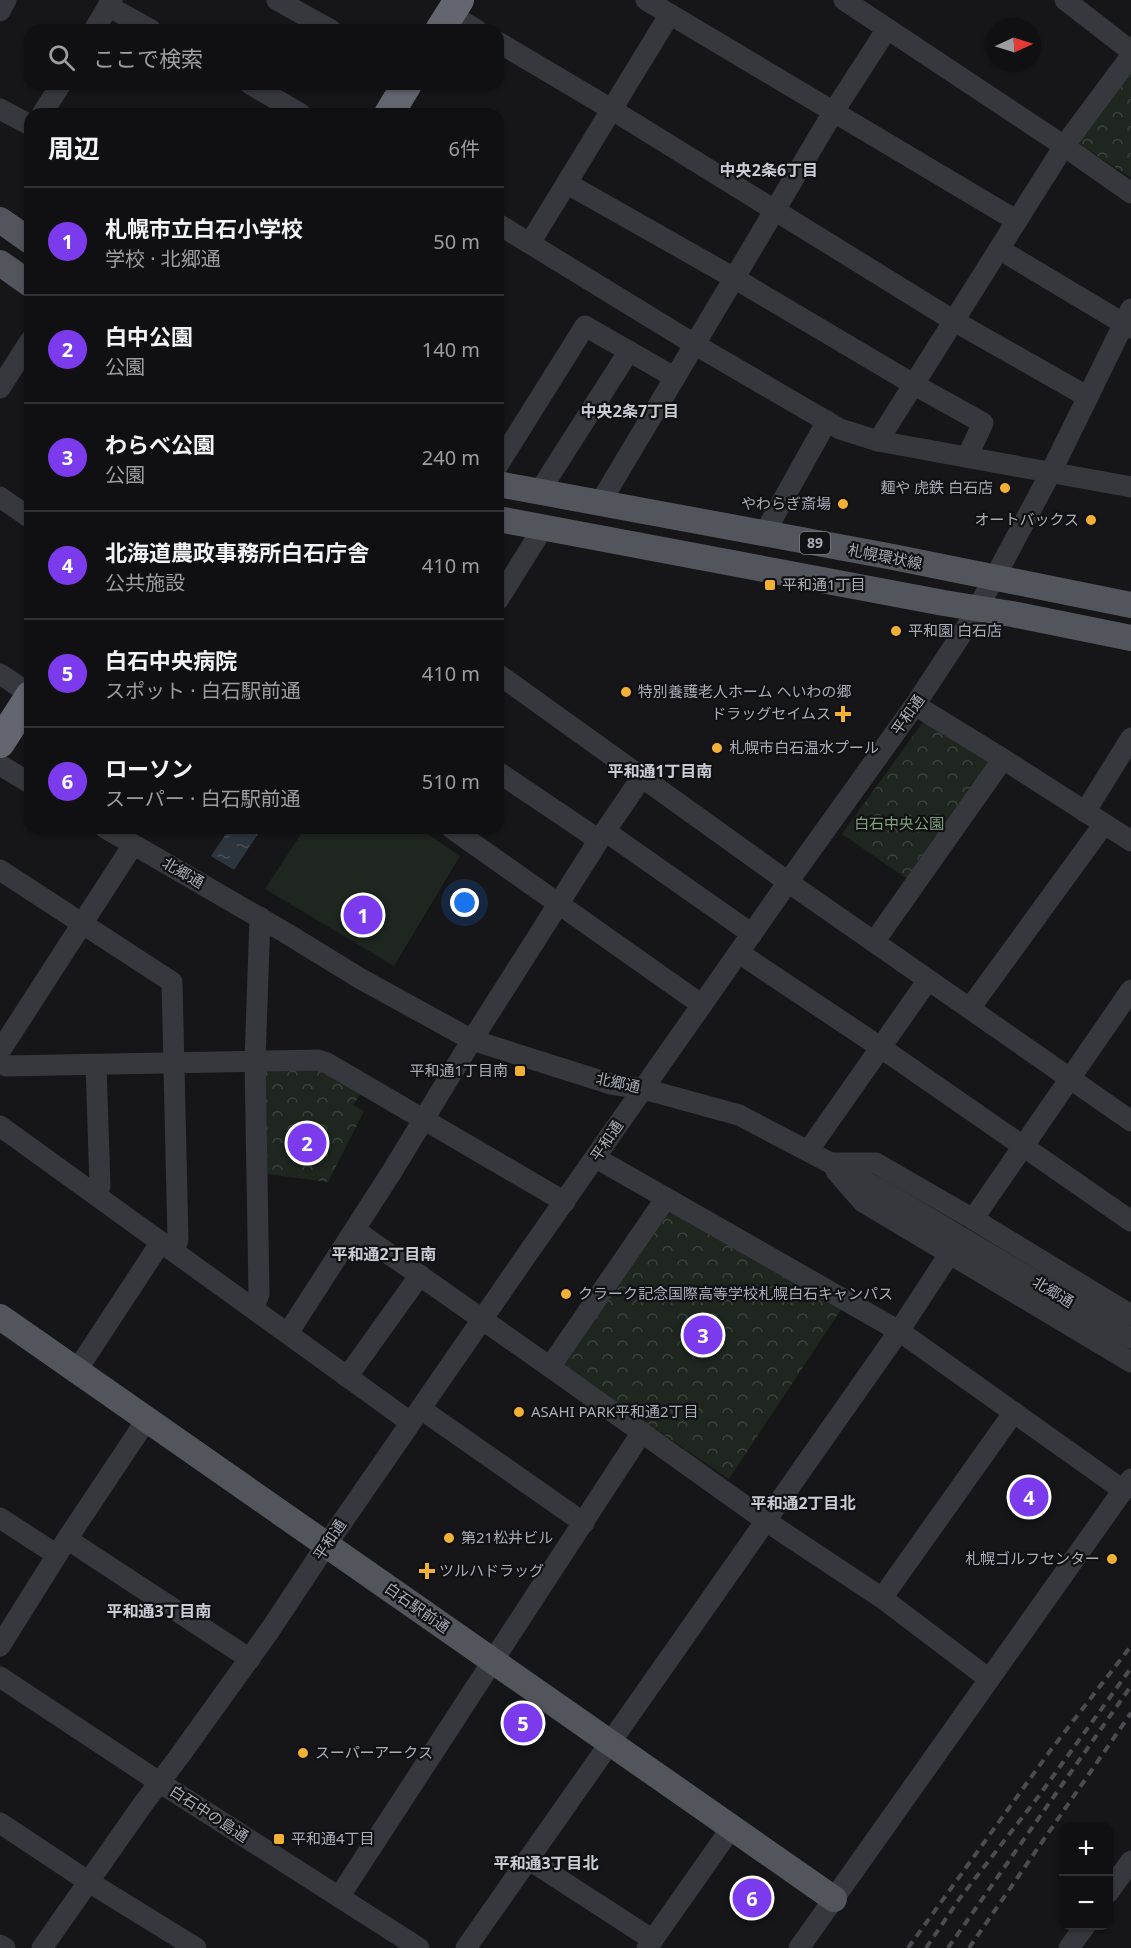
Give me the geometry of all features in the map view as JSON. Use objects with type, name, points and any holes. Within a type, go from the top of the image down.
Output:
[{"type":"highway","points":[[393,108],[403,90]]},
{"type":"highway","points":[[0,743],[24,705]]},
{"type":"main road","points":[[0,220],[24,237]]},
{"type":"main road","points":[[0,263],[24,280]]},
{"type":"main road","name":"札幌環状線","points":[[504,485],[995,577],[1131,605]]},
{"type":"main road","name":"89","points":[[504,520],[1131,638]]},
{"type":"main road","name":"白石駅前通","points":[[0,1317],[834,1899]]},
{"type":"street","points":[[0,11],[6,0]]},
{"type":"street","points":[[277,0],[320,24]]},
{"type":"street","points":[[646,0],[1017,221]]},
{"type":"street","points":[[844,0],[1131,193]]},
{"type":"street","points":[[1065,0],[1131,51]]},
{"type":"street","points":[[98,24],[110,3],[142,24]]},
{"type":"street","points":[[530,243],[670,14]]},
{"type":"street","points":[[449,15],[466,24]]},
{"type":"street","points":[[600,503],[774,210],[887,29]]},
{"type":"street","points":[[504,46],[954,321],[1088,397]]},
{"type":"street","points":[[878,441],[1064,146],[1131,56]]},
{"type":"street","points":[[46,108],[57,90]]},
{"type":"street","points":[[260,90],[291,108]]},
{"type":"street","points":[[0,109],[24,122]]},
{"type":"street","points":[[568,184],[983,423],[967,457]]},
{"type":"street","points":[[504,228],[694,344],[840,429],[878,441],[1131,487]]},
{"type":"street","points":[[999,249],[1129,320]]},
{"type":"street","name":"平和通","points":[[42,1948],[159,1782],[250,1659],[702,1005],[915,705],[995,577],[1129,320]]},
{"type":"street","points":[[504,455],[585,326],[674,377]]},
{"type":"street","points":[[2,382],[24,350]]},
{"type":"street","points":[[539,492],[629,351]]},
{"type":"street","points":[[764,534],[827,421]]},
{"type":"street","points":[[0,496],[24,514]]},
{"type":"street","points":[[504,590],[543,528]]},
{"type":"street","points":[[0,674],[24,691]]},
{"type":"street","points":[[504,678],[788,882],[1131,1121]]},
{"type":"street","points":[[915,705],[1131,841]]},
{"type":"street","points":[[1085,812],[1131,738]]},
{"type":"street","points":[[874,942],[1004,759]]},
{"type":"street","points":[[0,765],[24,779]]},
{"type":"street","points":[[504,776],[602,835],[752,934]]},
{"type":"street","points":[[288,1333],[602,835],[642,777]]},
{"type":"street","points":[[970,1008],[1104,824]]},
{"type":"street","name":"北郷通","points":[[115,834],[260,917],[361,979],[472,1040],[611,1084],[644,1089],[739,1115],[880,1189],[1131,1338]]},
{"type":"street","points":[[459,834],[702,1005]]},
{"type":"street","points":[[0,1052],[133,845]]},
{"type":"street","points":[[0,870],[172,982],[178,1240],[168,1246],[77,1370]]},
{"type":"street","points":[[254,1307],[259,1294],[255,1061],[260,917]]},
{"type":"street","points":[[739,954],[880,1047],[1131,1221]]},
{"type":"street","points":[[808,1151],[928,980]]},
{"type":"street","points":[[973,1218],[1131,990]]},
{"type":"street","points":[[0,1062],[6,1066],[318,1060],[425,1119],[566,1202]]},
{"type":"street","points":[[96,1065],[100,1186],[97,1195]]},
{"type":"street","points":[[0,1126],[254,1307],[347,1377],[416,1416],[584,1523]]},
{"type":"street","points":[[596,1158],[899,1331],[1014,1412],[1127,1485],[799,1948]]},
{"type":"street","points":[[830,1163],[876,1163],[973,1218],[1131,1315]]},
{"type":"street","points":[[830,1163],[862,1202],[1131,1362]]},
{"type":"street","points":[[550,1367],[666,1198]]},
{"type":"street","points":[[355,1230],[766,1521],[882,1598],[989,1679]]},
{"type":"street","points":[[466,1948],[899,1331],[950,1253]]},
{"type":"street","points":[[347,1377],[420,1275]]},
{"type":"street","points":[[882,1598],[1014,1412]]},
{"type":"street","points":[[0,1646],[147,1419]]},
{"type":"street","points":[[339,1897],[642,1431]]},
{"type":"street","points":[[0,1518],[62,1547],[250,1659]]},
{"type":"street","name":"白石中の島通","points":[[0,1677],[159,1782],[419,1948]]},
{"type":"street","points":[[0,1823],[196,1948]]},
{"type":"street","points":[[528,1859],[650,1944],[732,1827]]},
{"type":"street","points":[[1113,1886],[1131,1861]]},
{"type":"street","points":[[1069,1948],[1082,1930]]},
{"type":"street","points":[[0,1945],[5,1948]]},
{"type":"green space","points":[[1131,68],[1131,178],[1078,143]]},
{"type":"green space","name":"白石中央公園","points":[[923,722],[933,723],[991,759],[909,880],[842,834]]},
{"type":"green space","points":[[301,834],[428,834],[460,856],[394,966],[265,889]]},
{"type":"green space","points":[[315,1067],[362,1092],[353,1105],[364,1111],[328,1182],[267,1174],[264,1073],[268,1068]]},
{"type":"green space","points":[[667,1210],[844,1305],[729,1479],[560,1364]]},
{"type":"water","points":[[226,834],[258,834],[234,870],[211,856]]},
{"type":"railway","points":[[908,1948],[1050,1751],[1131,1646]]},
{"type":"railway","points":[[926,1948],[960,1898],[1038,1797],[1131,1668]]},
{"type":"railway","points":[[948,1948],[1131,1686]]},
{"type":"railway","points":[[969,1948],[1131,1713]]},
{"type":"place","name":"麺や 虎鉄 白石店","points":[[1005,488]]},
{"type":"place","name":"やわらぎ斎場","points":[[843,504]]},
{"type":"place","name":"オートバックス","points":[[1091,520]]},
{"type":"place","name":"平和通1丁目","points":[[770,585]]},
{"type":"place","name":"平和園 白石店","points":[[896,631]]},
{"type":"place","name":"特別養護老人ホーム へいわの郷","points":[[626,692]]},
{"type":"place","name":"ドラッグセイムス","points":[[843,714]]},
{"type":"place","name":"札幌市白石温水プール","points":[[717,748]]},
{"type":"place","name":"札幌市立白石小学校","points":[[363,915]]},
{"type":"place","name":"平和通1丁目南","points":[[520,1071]]},
{"type":"place","name":"白中公園","points":[[307,1143]]},
{"type":"place","name":"クラーク記念国際高等学校札幌白石キャンパス","points":[[566,1294]]},
{"type":"place","name":"わらべ公園","points":[[703,1335]]},
{"type":"place","name":"ASAHI PARK平和通2丁目","points":[[519,1412]]},
{"type":"place","name":"北海道農政事務所白石庁舎","points":[[1029,1497]]},
{"type":"place","name":"第21松井ビル","points":[[449,1538]]},
{"type":"place","name":"札幌ゴルフセンター","points":[[1112,1559]]},
{"type":"place","name":"ツルハドラッグ","points":[[427,1571]]},
{"type":"place","name":"白石中央病院","points":[[523,1723]]},
{"type":"place","name":"スーパーアークス","points":[[303,1753]]},
{"type":"place","name":"平和通4丁目","points":[[279,1839]]},
{"type":"place","name":"ローソン","points":[[752,1898]]},
{"type":"district","name":"中央2条6丁目","points":[[769,170]]},
{"type":"district","name":"中央2条7丁目","points":[[630,411]]},
{"type":"district","name":"平和通1丁目南","points":[[660,771]]},
{"type":"district","name":"平和通2丁目南","points":[[384,1254]]},
{"type":"district","name":"平和通2丁目北","points":[[803,1503]]},
{"type":"district","name":"平和通3丁目南","points":[[159,1611]]},
{"type":"district","name":"平和通3丁目北","points":[[546,1863]]}]
